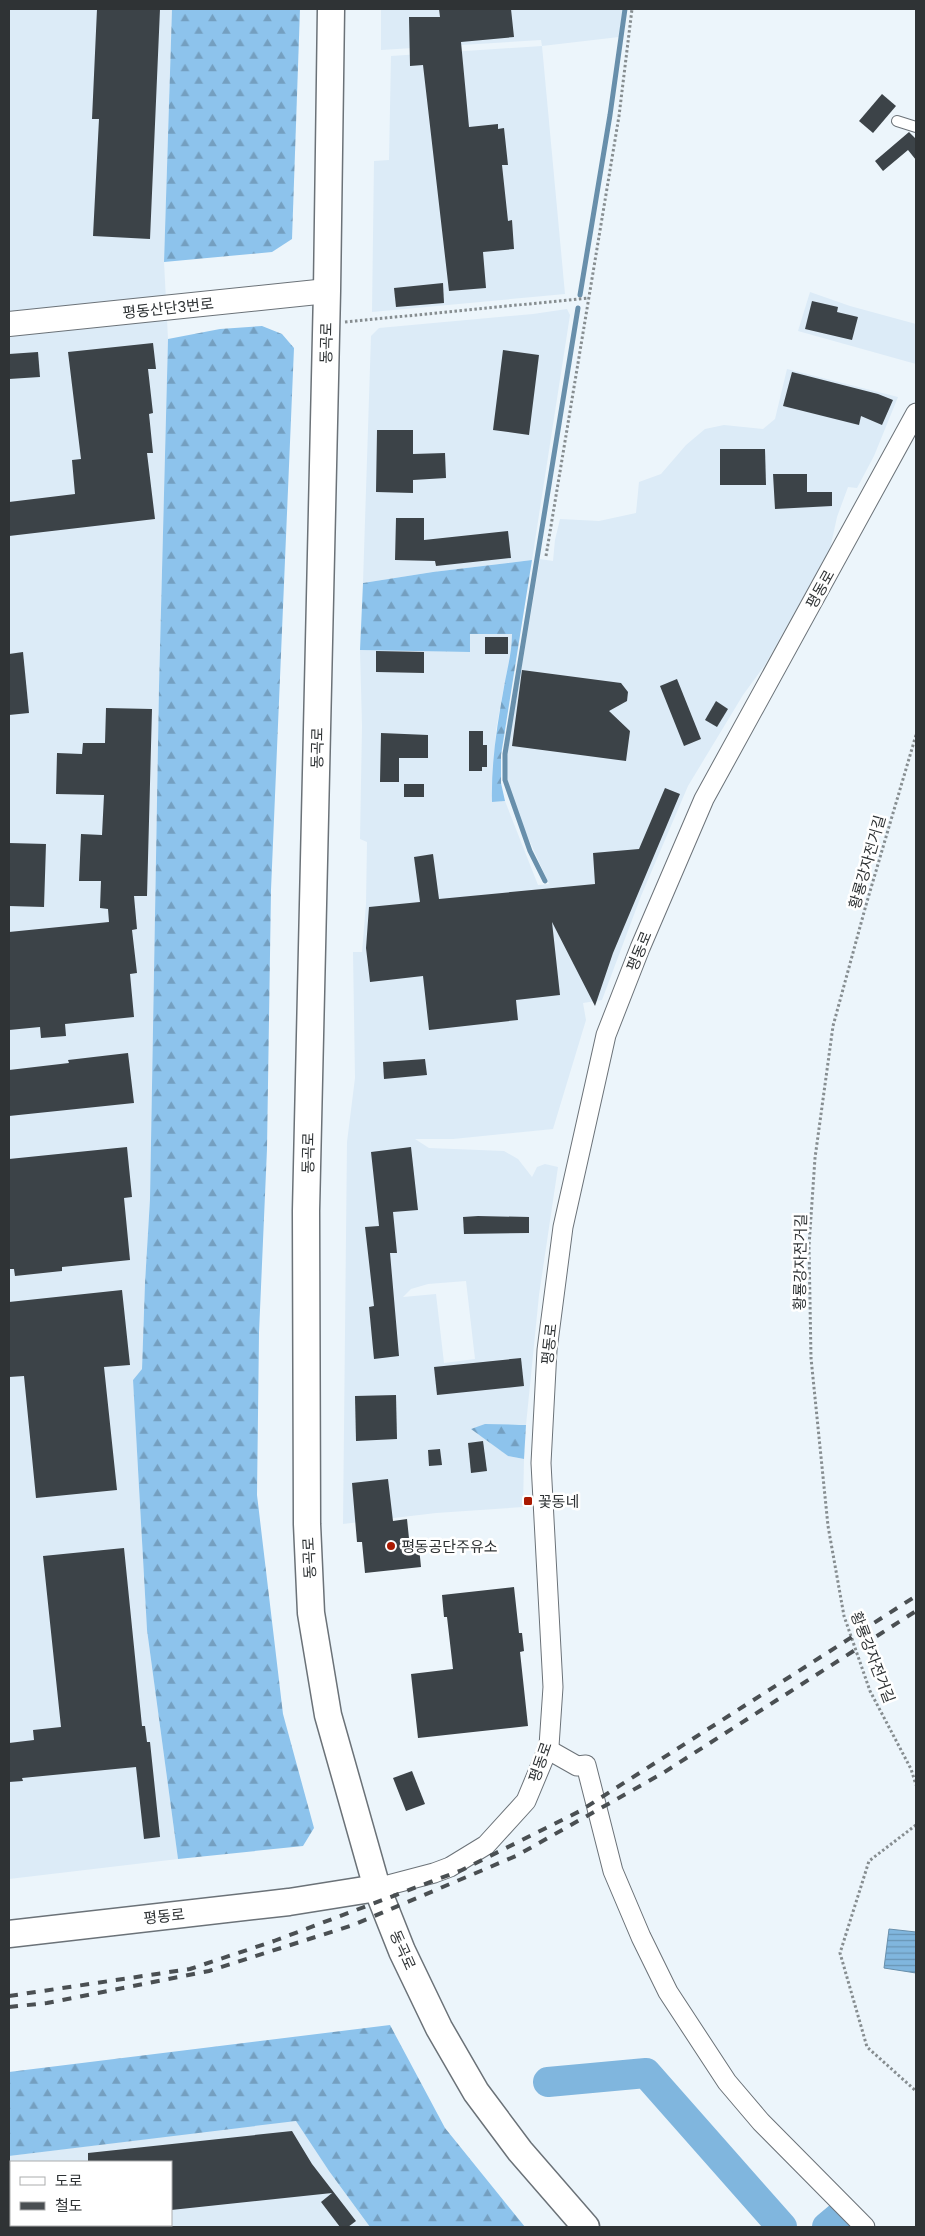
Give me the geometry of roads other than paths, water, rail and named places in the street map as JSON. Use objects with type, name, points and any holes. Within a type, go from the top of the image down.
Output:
[{"type":"main road","name":"동곡로","points":[[330,9],[327,291],[306,1211],[307,1524],[312,1613],[328,1715],[377,1888],[402,1951],[431,2011],[476,2092],[520,2151],[586,2227]]},
{"type":"main road","name":"평동로","points":[[9,1934],[288,1902],[377,1888]]},
{"type":"street","name":"평동산단3번로","points":[[9,324],[327,291]]},
{"type":"street","name":"평동로","points":[[377,1888],[450,1867],[486,1845],[526,1801],[547,1749],[553,1687],[541,1463],[547,1350],[563,1227],[606,1035],[640,948],[704,799],[916,413]]},
{"type":"street","points":[[547,1749],[577,1766],[586,1765],[614,1871],[628,1908],[668,1992],[705,2051],[727,2082],[761,2122],[865,2227]]},
{"type":"lane","points":[[897,121],[916,127]]},
{"type":"waterway","points":[[580,295],[610,115],[625,9]]},
{"type":"waterway","points":[[545,881],[530,851],[505,780],[505,754],[578,308]]},
{"type":"waterway","points":[[548,2082],[646,2073],[782,2227]]},
{"type":"waterway","points":[[827,2227],[839,2217]]},
{"type":"railway","points":[[9,1996],[190,1969],[274,1941],[462,1870],[580,1811],[916,1596]]},
{"type":"railway","points":[[9,2007],[47,2003],[209,1971],[353,1925],[516,1856],[663,1773],[916,1611]]},
{"type":"place","name":"꽃동네","points":[[528,1501]]},
{"type":"place","name":"평동공단주유소","points":[[391,1546]]}]
